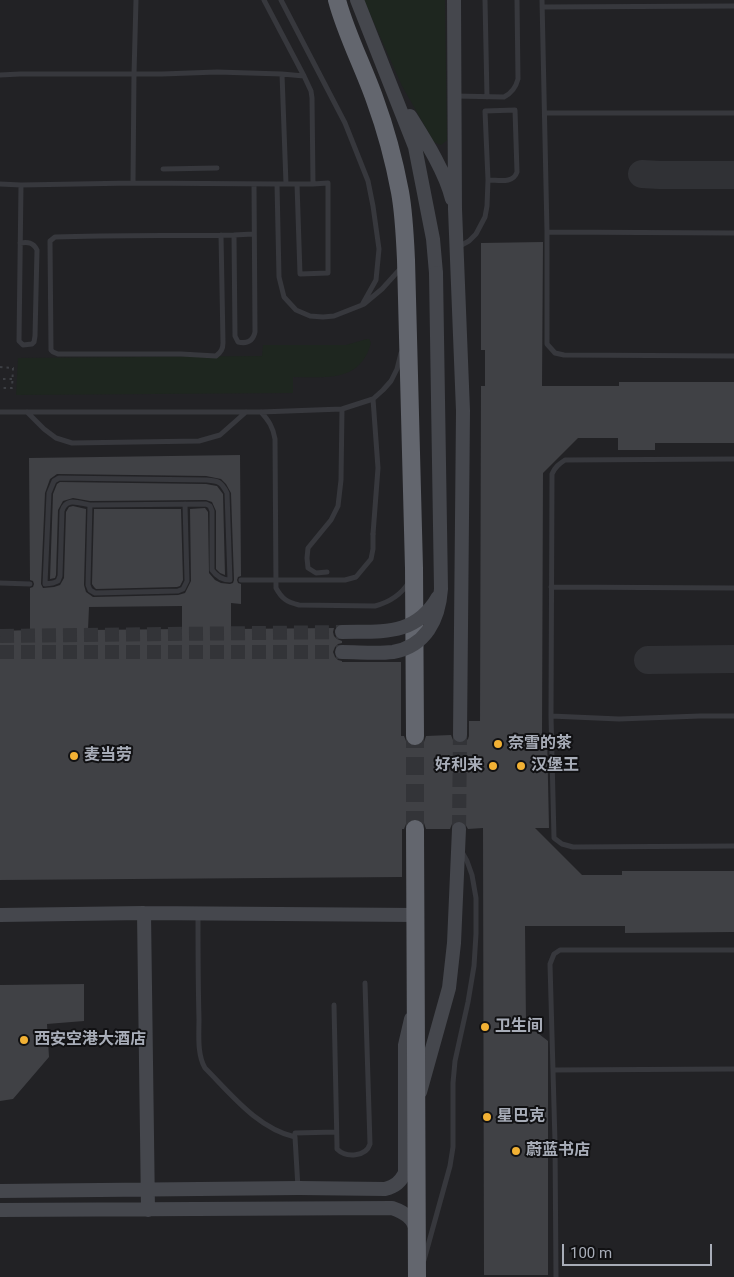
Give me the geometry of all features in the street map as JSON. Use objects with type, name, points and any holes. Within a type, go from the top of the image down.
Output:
[{"type":"highway","points":[[337,0],[342,21],[366,76],[386,131],[394,159],[400,194],[406,260],[408,322],[416,736]]},
{"type":"highway","points":[[415,829],[416,1232],[418,1277]]},
{"type":"street","points":[[329,0],[342,21]]},
{"type":"street","points":[[342,652],[393,652],[404,649],[414,643],[432,626],[437,615],[441,589],[436,273],[433,239],[415,147],[357,0]]},
{"type":"street","points":[[454,0],[455,209],[463,411],[460,735]]},
{"type":"street","points":[[391,85],[429,146],[449,189],[455,209]]},
{"type":"street","points":[[429,146],[444,154],[448,152],[455,142]]},
{"type":"street","points":[[342,632],[399,630],[419,620],[427,613],[434,604],[441,589]]},
{"type":"street","points":[[416,1108],[449,988],[454,943],[459,829]]},
{"type":"street","points":[[0,915],[144,913],[416,915]]},
{"type":"street","points":[[144,913],[148,1210]]},
{"type":"street","points":[[0,1191],[385,1189],[394,1187],[405,1173],[405,1045],[416,1001]]},
{"type":"street","points":[[0,1210],[392,1208],[411,1219],[415,1225],[416,1232]]},
{"type":"lane","points":[[133,183],[136,0]]},
{"type":"lane","points":[[264,0],[309,86],[312,98],[313,184]]},
{"type":"lane","points":[[281,0],[345,123],[368,181],[379,249],[376,280],[362,306]]},
{"type":"lane","points":[[485,0],[487,97]]},
{"type":"lane","points":[[455,96],[504,97],[510,95],[516,86],[518,79],[517,0]]},
{"type":"lane","points":[[542,0],[548,232],[547,344],[555,353],[564,355],[734,356]]},
{"type":"lane","points":[[542,7],[734,6]]},
{"type":"lane","points":[[0,75],[217,72],[304,76]]},
{"type":"lane","points":[[282,74],[286,184]]},
{"type":"lane","points":[[457,248],[476,234],[485,217],[488,180],[485,111],[515,110],[517,172],[515,178],[512,180],[488,180]]},
{"type":"lane","points":[[545,113],[734,113]]},
{"type":"lane","points":[[163,169],[217,168]]},
{"type":"lane","points":[[0,184],[328,183],[328,272],[300,274],[297,184]]},
{"type":"lane","points":[[234,235],[235,336],[238,342],[249,342],[252,340],[255,332],[254,184]]},
{"type":"lane","points":[[276,184],[279,277],[284,298],[296,310],[310,316],[323,317],[334,316],[362,306],[388,284],[406,260]]},
{"type":"lane","points":[[20,243],[32,243],[37,250],[35,336],[32,344],[23,345],[19,341],[20,243],[21,185]]},
{"type":"lane","points":[[548,232],[734,233]]},
{"type":"lane","points":[[221,235],[223,348],[216,356],[181,354],[58,354],[51,350],[50,241],[52,238],[253,234]]},
{"type":"lane","points":[[0,412],[261,412],[342,409],[373,399],[390,381],[396,369],[408,322]]},
{"type":"lane","points":[[241,580],[345,580],[356,576],[371,559],[378,468],[373,399]]},
{"type":"lane","points":[[328,572],[316,573],[308,568],[307,558],[308,548],[332,520],[338,506],[341,480],[342,409]]},
{"type":"lane","points":[[27,412],[56,438],[72,443],[199,441],[220,435],[246,412]]},
{"type":"lane","points":[[261,412],[274,428],[276,588],[280,596],[299,605],[375,606],[387,603],[398,596],[410,580],[414,568]]},
{"type":"lane","points":[[734,459],[565,460],[559,464],[552,474],[551,587],[551,716],[554,838],[562,844],[573,847],[734,846]]},
{"type":"lane","points":[[59,478],[217,481],[227,493],[230,580],[221,579],[212,570],[212,511],[210,506],[206,504],[90,505],[67,502],[64,506],[62,511],[60,576],[58,581],[45,584],[48,494],[54,481],[59,478]]},
{"type":"lane","points":[[90,505],[88,585],[90,590],[95,593],[178,591],[183,589],[187,581],[185,504]]},
{"type":"lane","points":[[0,583],[30,584]]},
{"type":"lane","points":[[551,587],[734,588]]},
{"type":"lane","points":[[551,716],[619,718],[734,716]]},
{"type":"lane","points":[[418,1277],[438,1215],[450,1166],[455,1060],[474,966],[476,898],[472,875],[458,845]]},
{"type":"lane","points":[[198,914],[198,997],[200,1056],[202,1063],[254,1116],[277,1130],[295,1137],[298,1188]]},
{"type":"lane","points":[[556,1277],[550,964],[554,954],[560,950],[734,950]]},
{"type":"lane","points":[[334,1005],[337,1150],[344,1154],[360,1154],[367,1151],[370,1144],[365,983]]},
{"type":"lane","points":[[553,1070],[734,1069]]},
{"type":"lane","points":[[295,1133],[336,1132]]},
{"type":"path","points":[[0,367],[12,368],[12,388],[0,388]]},
{"type":"path","points":[[3,379],[12,379]]},
{"type":"shaded area","points":[[0,0],[734,0],[734,1277],[0,1277]]},
{"type":"shaded area","points":[[364,0],[445,0],[447,140],[441,145],[434,142],[402,86]]},
{"type":"shaded area","points":[[367,339],[371,343],[366,356],[359,365],[340,375],[329,377],[293,377],[293,393],[16,395],[18,358],[262,356],[263,345],[346,345]]},
{"type":"building","points":[[543,242],[542,386],[619,386],[619,382],[734,382],[734,443],[655,443],[655,450],[618,450],[618,438],[578,438],[543,473],[542,734],[547,734],[549,828],[535,828],[582,875],[622,875],[622,871],[734,871],[734,932],[625,933],[625,926],[525,926],[526,1024],[548,1041],[548,1275],[484,1275],[483,828],[468,829],[464,822],[459,820],[452,824],[450,829],[426,829],[424,823],[420,820],[414,818],[409,820],[404,829],[402,829],[402,877],[0,880],[0,631],[30,630],[30,588],[34,584],[30,580],[29,458],[240,455],[241,576],[237,580],[241,584],[241,604],[231,603],[231,629],[334,628],[334,636],[342,641],[342,643],[335,647],[333,652],[338,660],[342,662],[401,662],[401,736],[404,736],[409,745],[415,747],[420,745],[424,742],[426,736],[451,735],[456,743],[460,744],[468,739],[469,721],[480,721],[481,386],[485,386],[485,350],[481,350],[481,243]],"holes":[[[57,474],[206,476],[221,479],[231,493],[233,583],[221,583],[215,580],[209,573],[208,512],[205,508],[190,509],[191,581],[185,593],[178,595],[93,597],[86,592],[84,585],[86,509],[73,506],[69,507],[66,512],[64,578],[60,585],[43,588],[41,584],[45,493],[50,479]],[[182,606],[182,629],[88,630],[89,607]]]},
{"type":"building","points":[[60,482],[206,484],[217,486],[223,494],[225,575],[216,569],[216,511],[212,502],[206,500],[90,501],[73,498],[63,501],[58,510],[56,575],[55,578],[50,579],[53,494],[57,484]]},
{"type":"building","points":[[94,509],[181,509],[183,580],[180,586],[96,589],[92,584]]},
{"type":"building","name":"西安空港大酒店","points":[[84,984],[84,1021],[47,1024],[49,1057],[13,1099],[0,1101],[0,985]]},
{"type":"taxiway","points":[[642,174],[734,175]]},
{"type":"taxiway","points":[[648,660],[734,659]]},
{"type":"tunnel","points":[[0,636],[342,632]]},
{"type":"tunnel","points":[[0,652],[342,652]]},
{"type":"tunnel","points":[[459,829],[460,735]]},
{"type":"tunnel","points":[[415,736],[415,829]]},
{"type":"place","name":"奈雪的茶","points":[[498,744]]},
{"type":"place","name":"麦当劳","points":[[74,756]]},
{"type":"place","name":"好利来","points":[[493,766]]},
{"type":"place","name":"汉堡王","points":[[521,766]]},
{"type":"place","name":"卫生间","points":[[485,1027]]},
{"type":"place","name":"西安空港大酒店","points":[[24,1040]]},
{"type":"place","name":"星巴克","points":[[487,1117]]},
{"type":"place","name":"蔚蓝书店","points":[[516,1151]]}]
